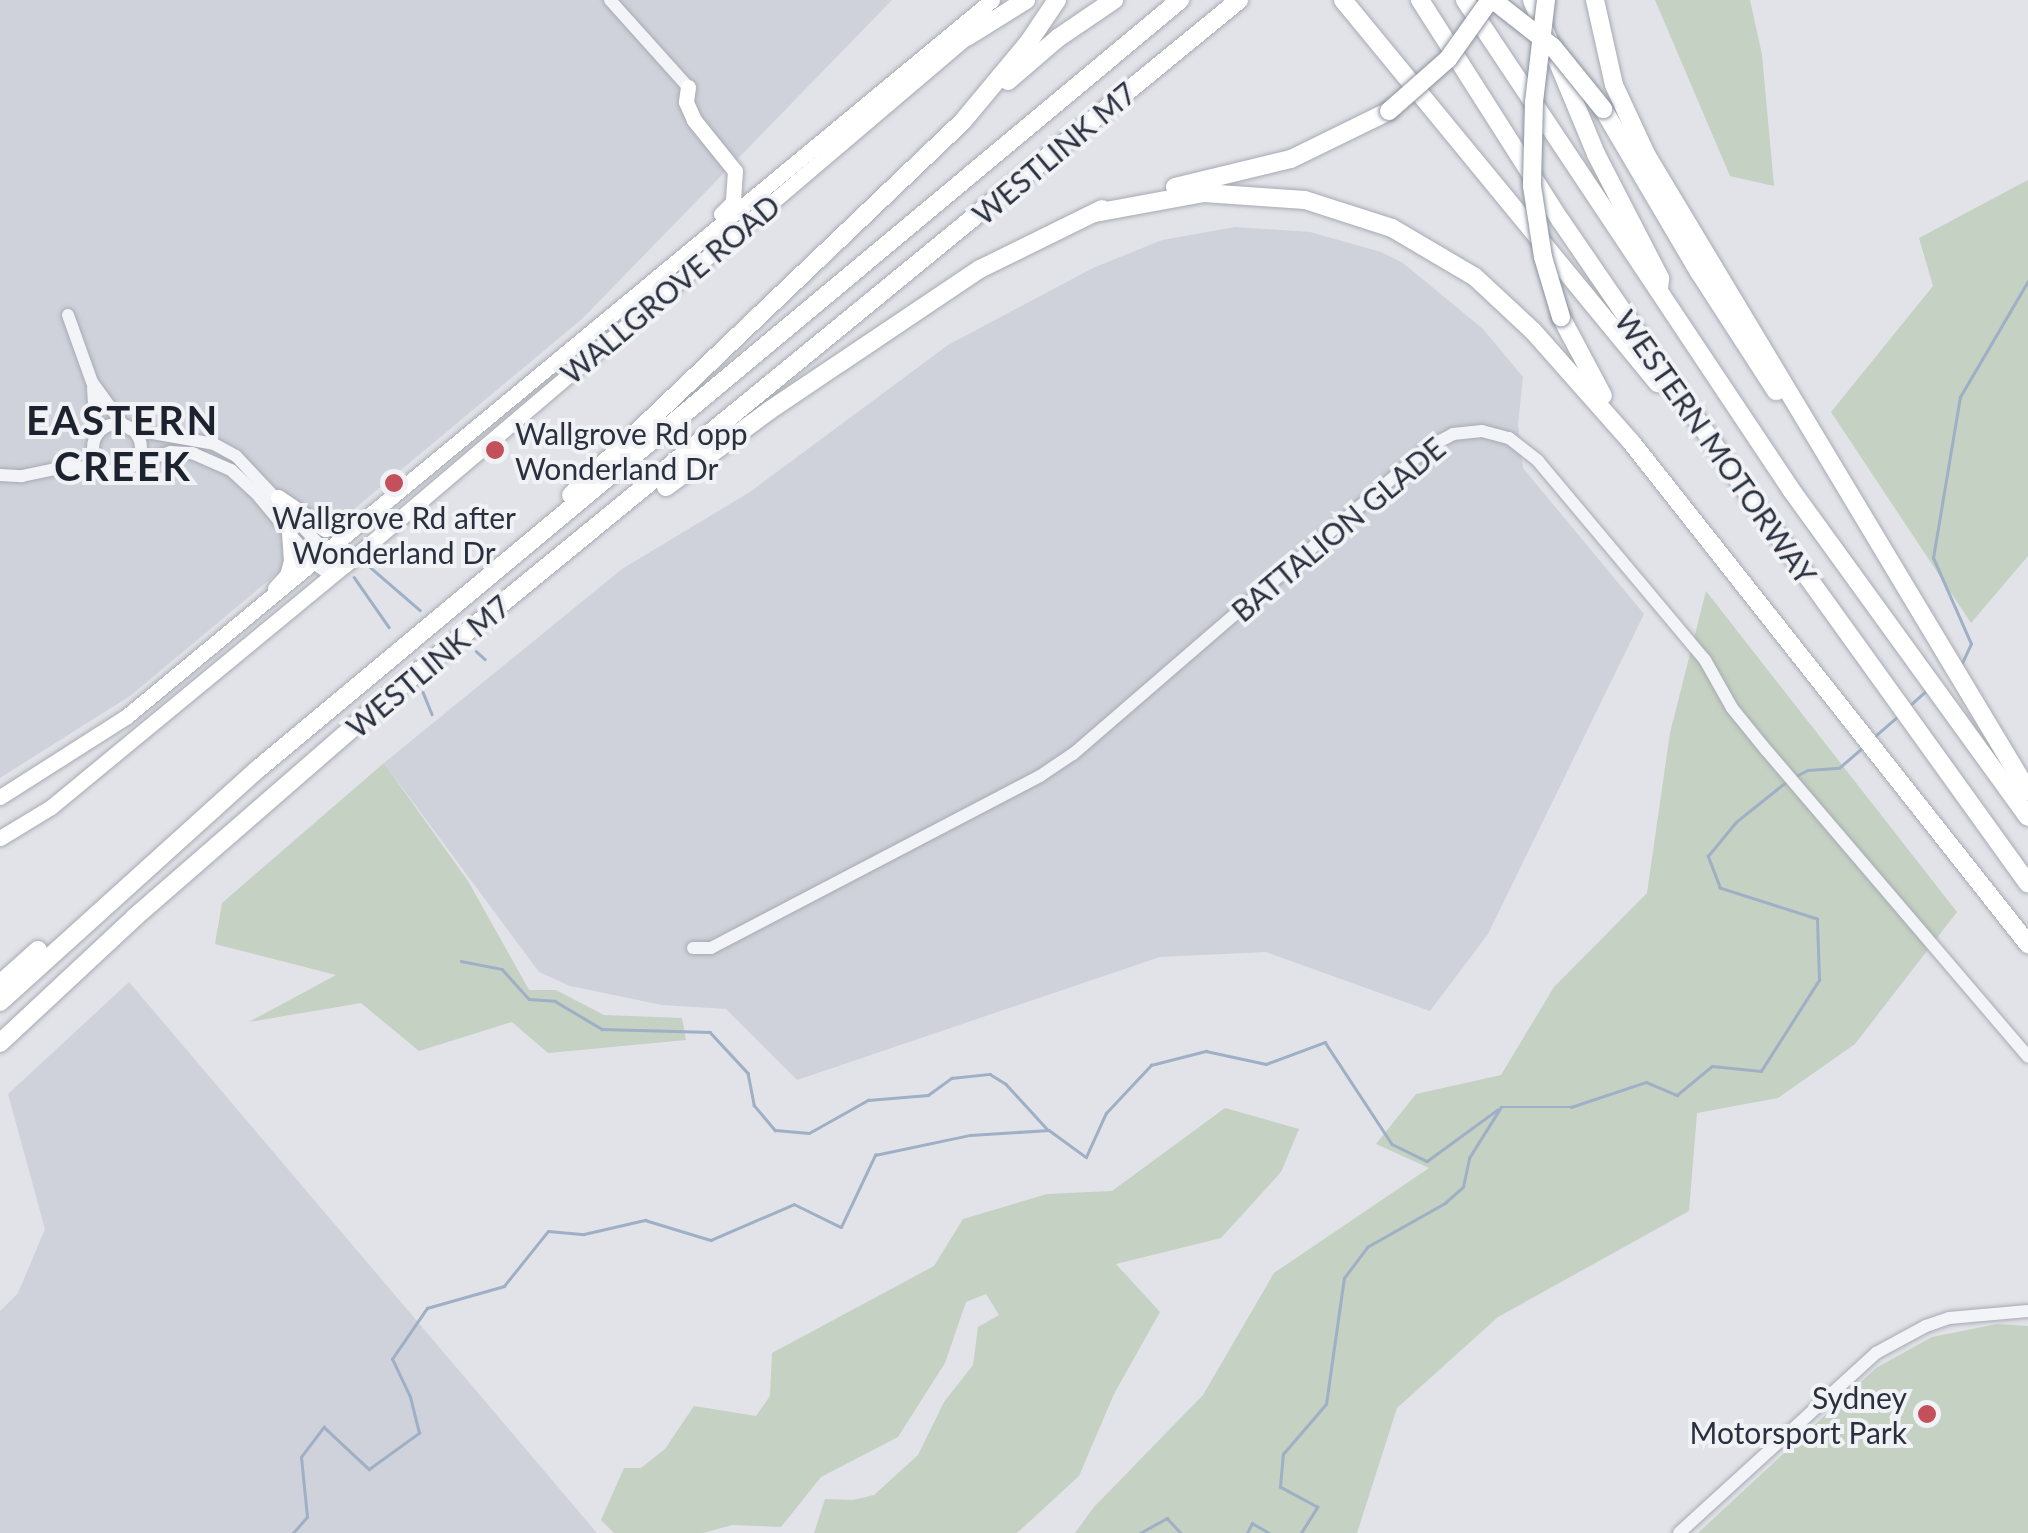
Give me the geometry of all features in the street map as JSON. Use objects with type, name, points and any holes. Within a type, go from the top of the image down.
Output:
[{"type":"highway","points":[[967,36],[1026,0]]},
{"type":"highway","points":[[963,121],[1028,43],[1057,0]]},
{"type":"highway","points":[[534,536],[538,526],[963,121],[1058,38],[1114,0]]},
{"type":"highway","name":"WESTLINK M7","points":[[4,989],[58,947],[246,780],[534,536],[544,534],[901,230],[1180,0]]},
{"type":"highway","name":"WESTLINK M7","points":[[2,1049],[58,988],[401,686],[1240,0]]},
{"type":"highway","points":[[1342,0],[1658,382],[1680,396]]},
{"type":"highway","name":"WESTERN MOTORWAY","points":[[1420,0],[1680,396],[1881,683],[2028,883]]},
{"type":"highway","name":"WESTERN MOTORWAY","points":[[1465,0],[1658,295],[1948,711],[2028,817]]},
{"type":"highway","points":[[390,699],[407,692],[738,432],[946,292],[1016,249],[1096,213],[1178,186],[1290,159],[1389,111],[1448,59],[1492,0],[1553,47],[1604,108],[1723,311],[1850,499]]},
{"type":"highway","points":[[1532,0],[1596,154],[1660,278],[1658,295]]},
{"type":"highway","points":[[1546,0],[1534,102],[1532,186],[1543,257],[1561,317],[1582,364],[1632,443]]},
{"type":"highway","points":[[1595,0],[1603,50],[1631,126],[1850,499],[2028,791]]},
{"type":"highway","points":[[1096,213],[1184,195],[1249,193],[1330,206],[1392,228],[1458,264],[1494,293],[1632,443],[2028,944]]},
{"type":"main road","name":"WALLGROVE ROAD","points":[[0,797],[127,716],[222,640],[992,0]]},
{"type":"main road","name":"WALLGROVE ROAD","points":[[0,838],[50,807],[332,576],[1009,0]]},
{"type":"main road","points":[[658,277],[733,202],[737,188],[733,164],[689,111],[688,88]]},
{"type":"main road","points":[[628,302],[639,316]]},
{"type":"main road","points":[[278,496],[325,530],[346,527],[380,510]]},
{"type":"main road","points":[[222,640],[287,575],[292,551],[288,532]]},
{"type":"street","points":[[610,0],[688,88]]},
{"type":"street","points":[[68,315],[92,382],[96,460],[114,472]]},
{"type":"street","points":[[92,382],[139,441],[135,463]]},
{"type":"street","points":[[69,466],[108,426],[214,444],[236,456],[278,496],[332,576]]},
{"type":"street","name":"BATTALION GLADE","points":[[692,948],[711,948],[1074,754],[1427,448],[1463,432],[1501,434],[1532,454],[1705,660],[1732,708],[1767,751],[2028,1057]]},
{"type":"street","points":[[0,475],[22,476],[69,466],[114,472],[170,452],[192,452],[244,481],[288,532],[322,559]]},
{"type":"street","points":[[1680,1533],[1876,1354],[1949,1318],[2028,1311]]},
{"type":"shaded area","points":[[0,0],[892,0],[582,319],[130,696],[0,778]]},
{"type":"shaded area","points":[[1235,227],[1310,232],[1381,252],[1403,263],[1483,329],[1523,377],[1518,424],[1523,468],[1644,614],[1488,934],[1430,1011],[1266,952],[1160,957],[797,1080],[726,1009],[662,1005],[570,986],[539,972],[384,763],[622,569],[750,492],[948,345],[1093,268],[1162,240]]},
{"type":"shaded area","points":[[129,982],[597,1533],[0,1533],[0,1311],[18,1293],[45,1229],[8,1094]]},
{"type":"green space","points":[[1655,0],[1750,0],[1762,55],[1774,186],[1730,176]]},
{"type":"green space","points":[[2028,180],[2028,556],[1971,623],[1831,412],[1933,286],[1919,238]]},
{"type":"green space","points":[[1706,591],[1957,912],[1855,1044],[1778,1098],[1697,1113],[1689,1211],[1498,1317],[1397,1408],[1357,1533],[1075,1533],[1094,1507],[1203,1395],[1274,1273],[1429,1168],[1376,1144],[1416,1094],[1501,1075],[1554,987],[1647,893],[1670,733]]},
{"type":"green space","points":[[384,763],[468,881],[529,990],[556,990],[604,1015],[682,1018],[686,1040],[548,1053],[512,1022],[419,1051],[361,1003],[249,1022],[336,975],[215,944],[222,903]]},
{"type":"green space","points":[[1225,1108],[1299,1129],[1281,1172],[1221,1238],[1116,1264],[1160,1312],[1114,1394],[1079,1476],[1017,1533],[814,1533],[825,1499],[853,1500],[874,1495],[918,1455],[944,1402],[973,1365],[978,1327],[999,1315],[986,1294],[966,1302],[945,1363],[898,1437],[821,1477],[781,1527],[732,1525],[703,1533],[614,1533],[601,1520],[624,1468],[641,1468],[665,1449],[694,1406],[756,1416],[770,1396],[772,1353],[934,1266],[963,1219],[1047,1194],[1112,1191]]},
{"type":"green space","name":"Sydney Motorsport Park","points":[[1997,1324],[2028,1326],[2028,1533],[1698,1533],[1876,1368],[1932,1337]]},
{"type":"waterway","name":"EASTERN CREEK","points":[[1962,663],[1971,644],[1933,558],[1960,397],[2028,281]]},
{"type":"waterway","points":[[370,567],[420,610]]},
{"type":"waterway","points":[[354,577],[389,627]]},
{"type":"waterway","points":[[476,651],[485,659]]},
{"type":"waterway","name":"EASTERN CREEK","points":[[1908,707],[1928,689]]},
{"type":"waterway","points":[[423,692],[432,714]]},
{"type":"waterway","name":"EASTERN CREEK","points":[[1874,737],[1898,716]]},
{"type":"waterway","name":"EASTERN CREEK","points":[[1798,775],[1808,770],[1839,768],[1861,749]]},
{"type":"waterway","name":"EASTERN CREEK","points":[[1301,1533],[1317,1507],[1280,1487],[1283,1454],[1326,1404],[1344,1278],[1367,1247],[1445,1203],[1463,1187],[1469,1158],[1501,1107],[1571,1107],[1646,1082],[1677,1095],[1712,1066],[1761,1071],[1819,980],[1817,919],[1720,888],[1708,856],[1736,822],[1786,782]]},
{"type":"waterway","points":[[461,961],[502,969],[529,999],[555,1001],[602,1029],[710,1032],[748,1073],[754,1105],[775,1130],[809,1133],[868,1100],[928,1095],[951,1078],[990,1074],[1006,1084],[1048,1130]]},
{"type":"waterway","points":[[293,1533],[307,1517],[301,1457],[324,1427],[369,1469],[419,1433],[410,1397],[392,1359],[427,1308],[504,1286],[548,1231],[584,1234],[645,1220],[711,1240],[794,1204],[841,1227],[875,1155],[970,1135],[1049,1130],[1086,1157],[1106,1113],[1151,1065],[1206,1051],[1266,1064],[1325,1042],[1392,1144],[1427,1161],[1497,1110]]},
{"type":"waterway","name":"EASTERN CREEK","points":[[1140,1533],[1167,1518],[1181,1533]]},
{"type":"waterway","name":"EASTERN CREEK","points":[[1247,1533],[1252,1523],[1269,1533]]},
{"type":"place","name":"Wallgrove Rd opp Wonderland Dr","points":[[495,450]]},
{"type":"place","name":"Wallgrove Rd after Wonderland Dr","points":[[394,483]]},
{"type":"place","name":"Sydney Motorsport Park","points":[[1927,1414]]},
{"type":"district","name":"EASTERN CREEK","points":[[123,443]]}]
